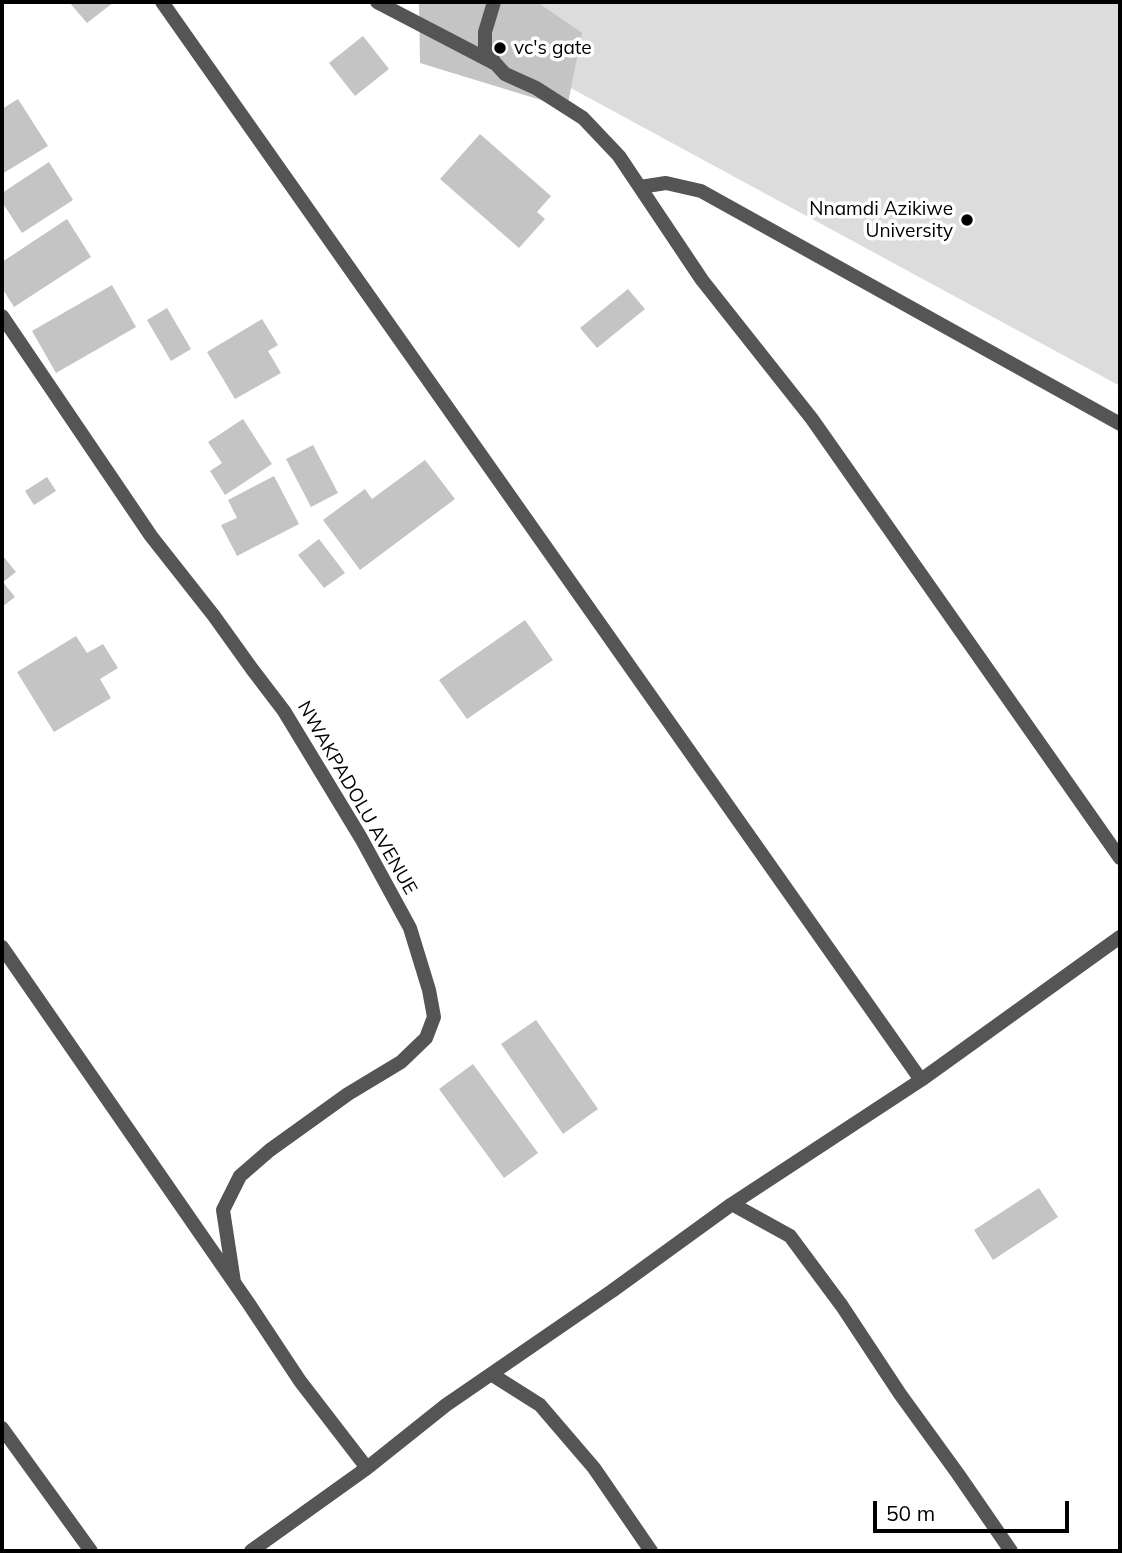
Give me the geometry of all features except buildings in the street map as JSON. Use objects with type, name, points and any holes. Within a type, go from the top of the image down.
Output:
[{"type":"street","points":[[162,2],[920,1080]]},
{"type":"street","points":[[377,2],[495,63]]},
{"type":"street","points":[[494,2],[485,32],[485,47],[495,63],[505,74],[536,88],[583,118],[619,156],[702,281],[820,430],[1120,858]]},
{"type":"street","points":[[640,187],[666,183],[701,191],[1120,424]]},
{"type":"street","name":"NWAKPADOLU AVENUE","points":[[2,316],[151,536],[285,711],[361,838],[410,928],[429,990],[434,1017],[426,1038],[401,1062],[325,1110],[270,1150],[240,1176],[223,1210],[234,1282]]},
{"type":"street","points":[[251,1551],[367,1468],[446,1405],[612,1291],[732,1204],[920,1080],[1120,937]]},
{"type":"street","points":[[2,947],[300,1381],[367,1468]]},
{"type":"street","points":[[732,1204],[790,1236],[842,1306],[900,1394],[1011,1551]]},
{"type":"street","points":[[491,1374],[540,1405],[594,1468],[651,1551]]},
{"type":"street","points":[[2,1428],[91,1551]]},
{"type":"shaded area","name":"Nnamdi Azikiwe University","points":[[523,2],[1120,2],[1120,386],[508,54]]},
{"type":"place","name":"vc's gate","points":[[500,48]]},
{"type":"place","name":"Nnamdi Azikiwe University","points":[[967,220]]}]
